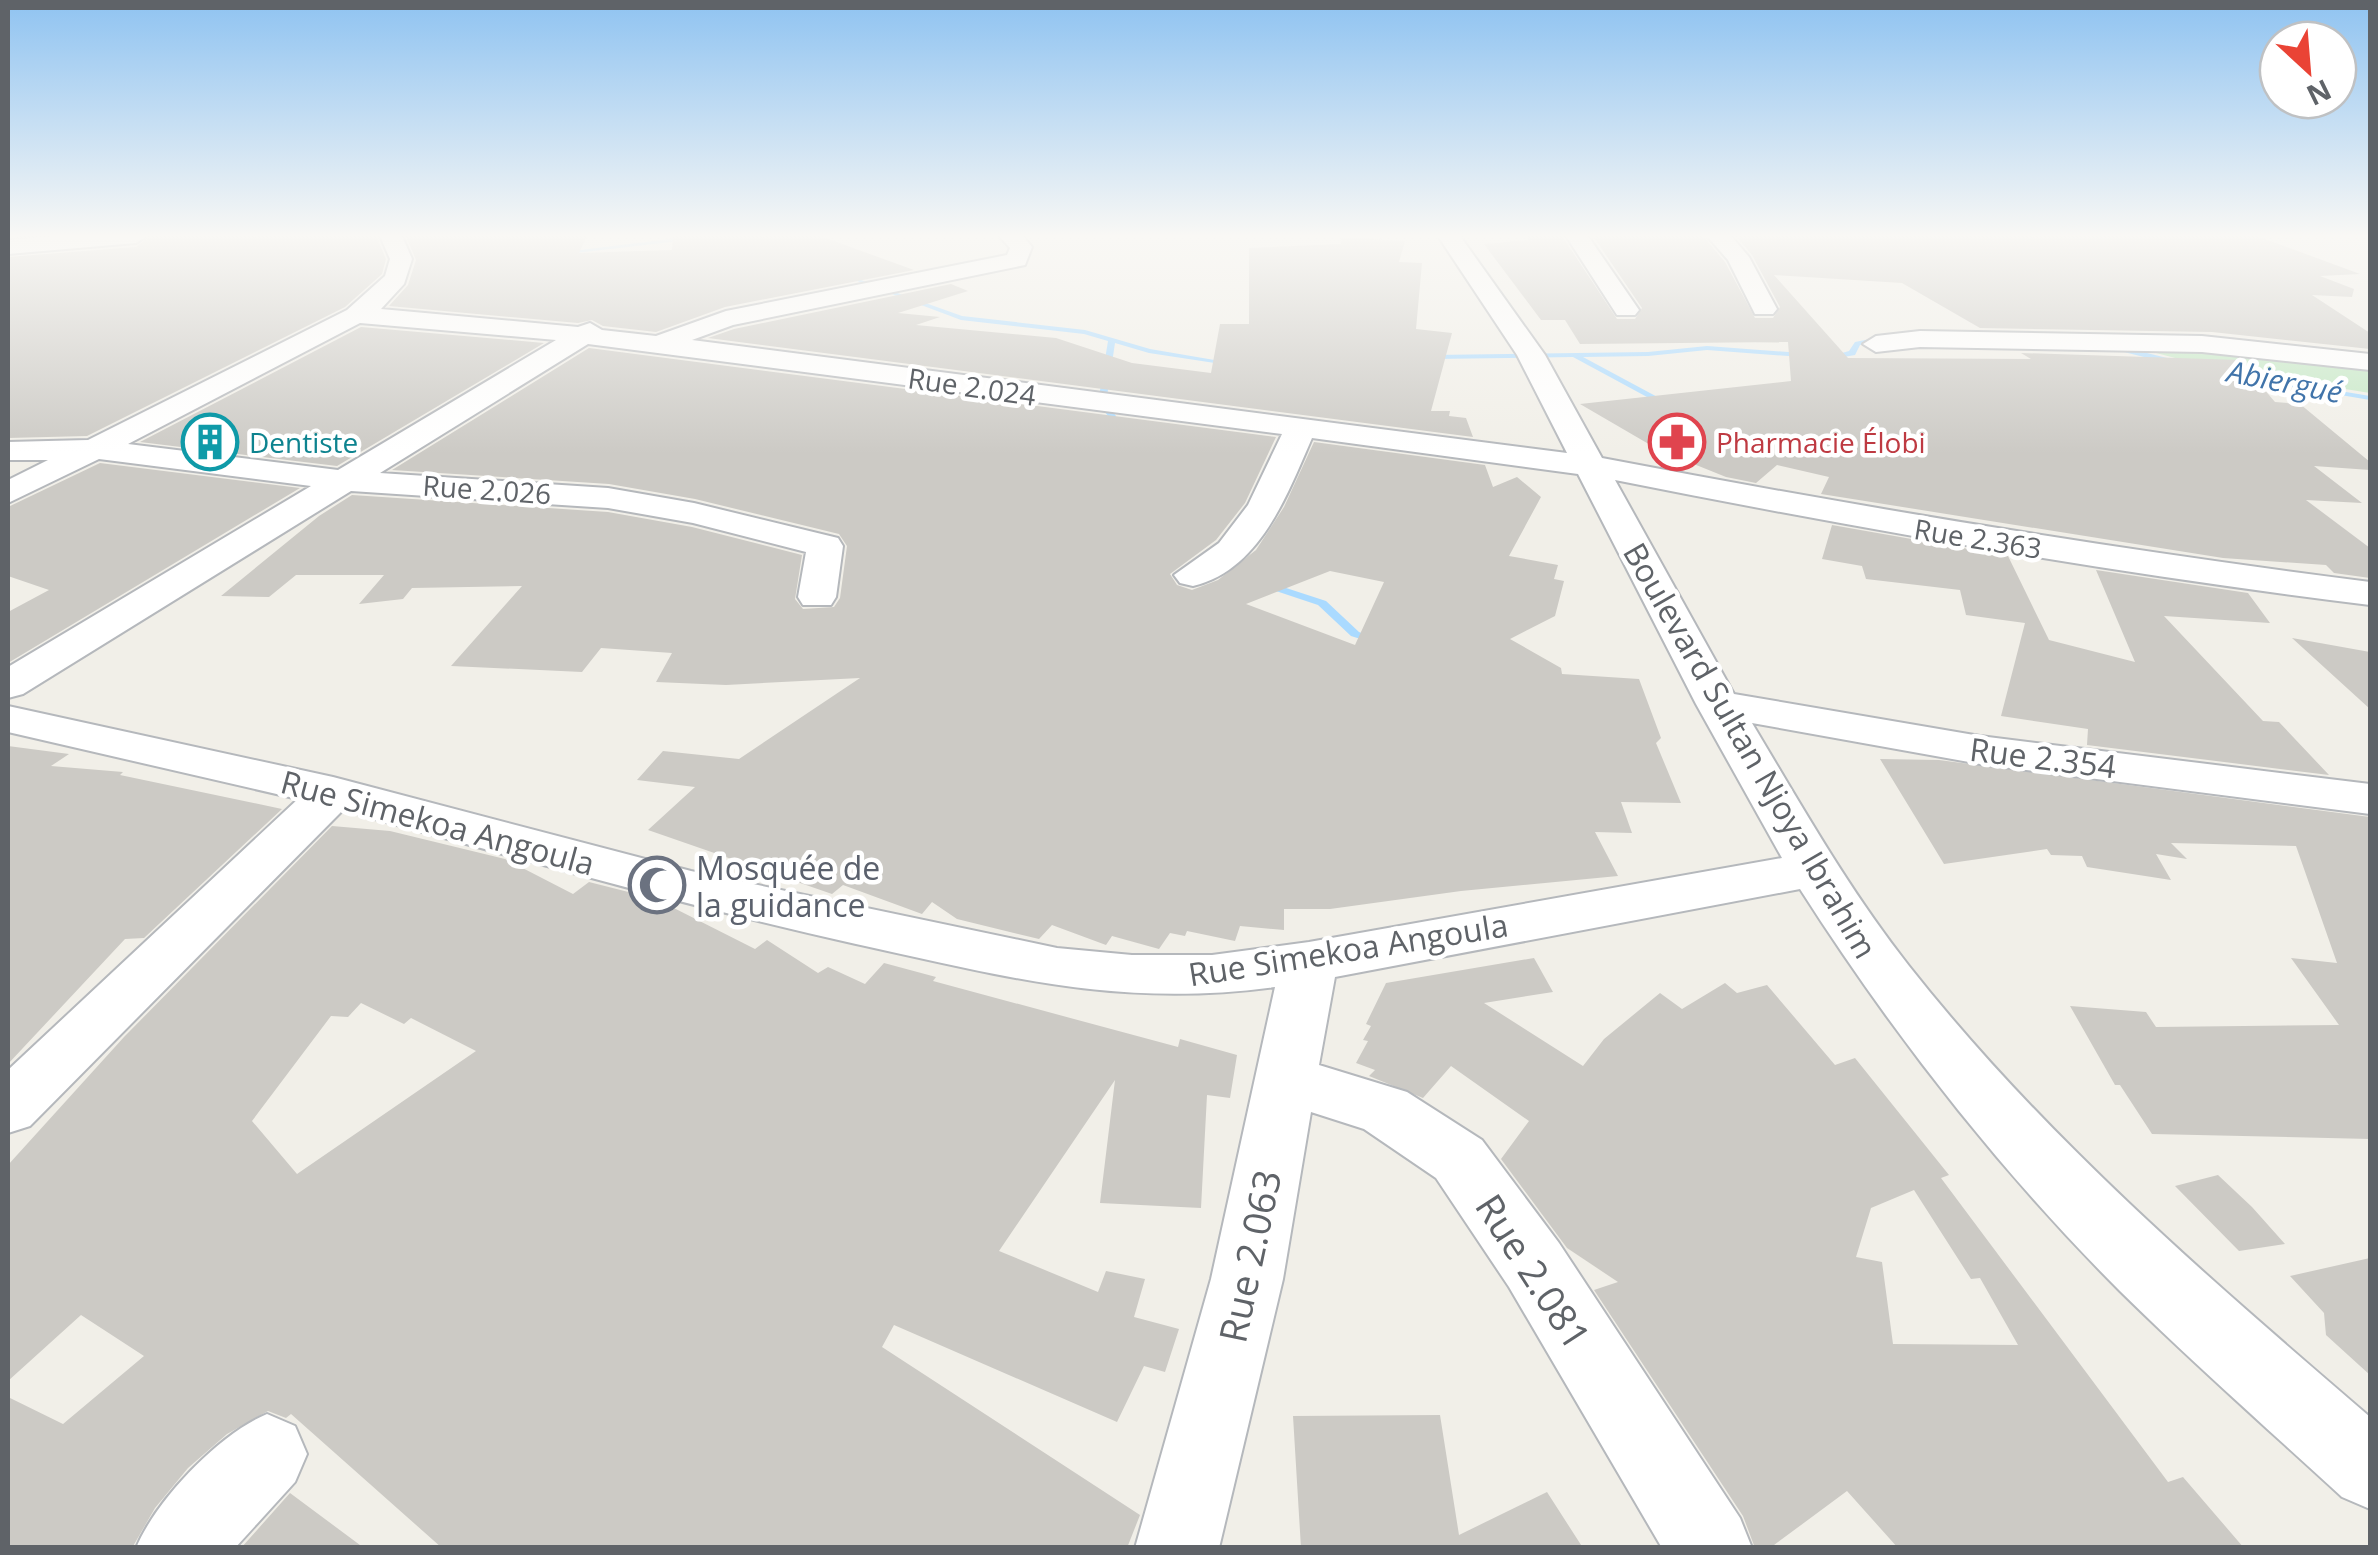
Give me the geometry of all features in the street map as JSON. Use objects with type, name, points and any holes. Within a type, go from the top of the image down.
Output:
[{"type":"street","points":[[8,492],[365,309]]},
{"type":"street","points":[[656,345],[726,318],[771,309]]},
{"type":"street","name":"Boulevard Sultan Njoya Ibrahim","points":[[1499,309],[1531,355],[1718,704],[1814,868],[1888,980],[1996,1110],[2144,1266],[2370,1469]]},
{"type":"street","name":"Rue 2.024","points":[[356,315],[480,323],[1588,466]]},
{"type":"street","points":[[8,685],[340,480],[620,316]]},
{"type":"street","points":[[1876,344],[1920,340],[2167,343],[2370,362]]},
{"type":"street","points":[[1193,575],[1232,551],[1264,507],[1300,430]]},
{"type":"street","name":"Rue 2.026","points":[[8,451],[94,449],[340,480],[569,494],[694,513],[825,546],[817,597]]},
{"type":"street","name":"Rue 2.363","points":[[1588,466],[1894,525],[2370,593]]},
{"type":"street","points":[[2329,589],[2370,631]]},
{"type":"street","name":"Rue 2.354","points":[[1718,704],[1980,750],[2370,798]]},
{"type":"street","name":"Rue Simekoa Angoula","points":[[8,719],[333,792],[691,889],[1057,968],[1132,975],[1212,975],[1308,962],[1814,868]]},
{"type":"street","points":[[8,1108],[333,792]]},
{"type":"street","name":"Rue 2.063","points":[[1177,1548],[1248,1279],[1308,962]]},
{"type":"street","name":"Rue 2.081","points":[[1286,1080],[1385,1110],[1459,1158],[1534,1265],[1710,1548]]},
{"type":"street","points":[[178,1548],[267,1454]]},
{"type":"green space","points":[[2157,347],[2370,366],[2370,393],[2213,368],[2141,349]]},
{"type":"building","points":[[8,309],[342,309],[87,436],[8,438]]},
{"type":"building","points":[[418,309],[721,309],[656,332],[603,326],[592,320],[578,323]]},
{"type":"building","points":[[833,309],[912,309],[898,313],[940,317],[916,325],[1056,338],[1132,363],[1211,373],[1220,324],[1249,324],[1249,309],[1418,309],[1416,329],[1452,333],[1431,411],[1450,411],[1449,416],[1466,418],[1473,437],[708,338]]},
{"type":"building","points":[[1532,309],[1610,309],[1617,319],[1635,319],[1642,309],[1750,309],[1755,318],[1773,318],[1779,309],[1804,309],[1848,358],[2031,359],[2021,353],[2239,360],[2275,402],[2300,404],[2370,462],[2370,470],[2314,466],[2362,503],[2306,500],[2370,548],[2370,578],[2334,573],[2326,565],[2223,558],[1821,494],[1829,477],[1777,465],[1756,483],[1726,477],[1659,450],[1580,404],[1791,381],[1788,342],[1580,344],[1565,320],[1541,320]]},
{"type":"building","points":[[1946,309],[2333,309],[2370,333],[2370,349],[2212,332],[1980,328]]},
{"type":"building","points":[[361,327],[544,343],[337,466],[140,442]]},
{"type":"building","points":[[589,348],[1276,437],[1245,503],[1216,540],[1170,574],[1177,585],[1192,590],[1218,580],[1256,550],[1284,507],[1314,442],[1485,465],[1493,487],[1517,477],[1541,497],[1509,556],[1558,565],[1554,579],[1564,581],[1555,616],[1510,639],[1561,668],[1562,674],[1639,679],[1661,738],[1656,743],[1681,803],[1621,802],[1632,833],[1595,832],[1618,876],[1330,909],[1284,909],[1284,930],[1240,926],[1235,941],[1187,931],[1185,936],[1170,933],[1159,949],[1112,936],[1106,945],[1052,925],[1039,939],[957,919],[932,902],[922,914],[843,885],[832,894],[648,830],[695,787],[637,780],[663,751],[739,759],[860,678],[726,685],[656,682],[672,653],[601,648],[582,672],[451,666],[522,586],[412,588],[403,599],[359,604],[384,575],[296,575],[269,597],[221,596],[319,516],[352,495],[608,512],[692,527],[802,555],[795,599],[803,609],[834,607],[840,598],[847,546],[839,534],[695,499],[609,484],[392,470]],"holes":[[[1330,571],[1384,582],[1355,645],[1246,604]]]},
{"type":"building","points":[[100,463],[300,488],[8,663],[8,612],[49,590],[8,576],[8,507]]},
{"type":"building","points":[[1832,525],[2008,556],[2049,640],[2135,662],[2096,570],[2248,593],[2270,623],[2164,616],[2263,721],[2279,722],[2329,775],[2087,745],[2088,729],[2001,716],[2025,623],[1966,615],[1960,590],[1866,579],[1862,566],[1822,559]]},
{"type":"building","points":[[2292,638],[2370,652],[2370,709]]},
{"type":"building","points":[[8,746],[69,754],[51,766],[123,772],[120,775],[282,809],[144,938],[125,939],[8,1064]]},
{"type":"building","points":[[1880,759],[1939,760],[2370,817],[2370,1139],[2152,1134],[2120,1085],[2115,1085],[2070,1006],[2146,1012],[2156,1027],[2339,1025],[2291,958],[2337,963],[2296,846],[2171,843],[2187,859],[2156,854],[2171,880],[2087,867],[2082,856],[2051,855],[2047,849],[1944,864]]},
{"type":"building","points":[[332,826],[390,831],[505,859],[573,894],[589,882],[656,899],[755,949],[767,940],[818,973],[828,967],[865,984],[884,963],[936,977],[933,981],[1178,1047],[1180,1039],[1237,1055],[1230,1098],[1207,1095],[1201,1208],[1100,1203],[1115,1080],[999,1251],[1098,1292],[1106,1271],[1145,1279],[1134,1317],[1179,1329],[1165,1372],[1144,1366],[1117,1422],[894,1325],[882,1347],[1140,1515],[1127,1548],[442,1548],[291,1414],[286,1418],[268,1411],[227,1434],[188,1468],[155,1508],[132,1548],[8,1548],[8,1397],[63,1424],[144,1356],[81,1315],[8,1381],[8,1165],[124,1037]],"holes":[[[361,1003],[404,1024],[411,1018],[476,1051],[297,1174],[252,1121],[331,1016],[348,1017]]]},
{"type":"building","points":[[1534,958],[1553,992],[1484,1003],[1583,1066],[1604,1039],[1660,993],[1682,1009],[1725,983],[1737,993],[1767,985],[1835,1065],[1855,1058],[1949,1175],[1941,1178],[2168,1482],[2183,1477],[2244,1548],[1898,1548],[1847,1491],[1770,1548],[1755,1548],[1743,1516],[1594,1290],[1618,1282],[1567,1248],[1501,1159],[1529,1121],[1451,1066],[1423,1098],[1369,1076],[1375,1070],[1356,1063],[1368,1041],[1363,1040],[1371,1026],[1366,1024],[1386,983]],"holes":[[[1914,1190],[1971,1279],[1980,1278],[2018,1345],[1893,1344],[1882,1262],[1856,1257],[1871,1208]]]},
{"type":"building","points":[[2218,1175],[2285,1244],[2239,1251],[2175,1186]]},
{"type":"building","points":[[2370,1258],[2370,1375],[2326,1335],[2324,1313],[2290,1276]]},
{"type":"building","points":[[1440,1415],[1459,1535],[1547,1492],[1583,1548],[1301,1548],[1293,1416]]},
{"type":"building","points":[[290,1493],[364,1548],[241,1548]]},
{"type":"waterway","name":"Abiergué","points":[[936,309],[961,318],[1085,332],[1112,340]]},
{"type":"waterway","name":"Abiergué","points":[[1832,357],[1852,353],[1857,343],[1885,338]]},
{"type":"waterway","points":[[1105,428],[1112,416],[1102,403],[1112,340]]},
{"type":"waterway","name":"Abiergué","points":[[1112,340],[1149,351],[1228,363]]},
{"type":"waterway","name":"Abiergué","points":[[1433,357],[1648,354],[1707,348],[1802,355]]},
{"type":"waterway","name":"Abiergué","points":[[2119,348],[2172,362]]},
{"type":"waterway","points":[[1576,356],[1660,402]]},
{"type":"waterway","name":"Abiergué","points":[[2240,376],[2370,398]]},
{"type":"waterway","points":[[1265,584],[1322,603],[1355,634],[1373,640]]},
{"type":"place","name":"Dentiste","points":[[210,442]]},
{"type":"place","name":"Pharmacie Élobi","points":[[1677,442]]},
{"type":"place","name":"Mosquée de la guidance","points":[[657,885]]}]
